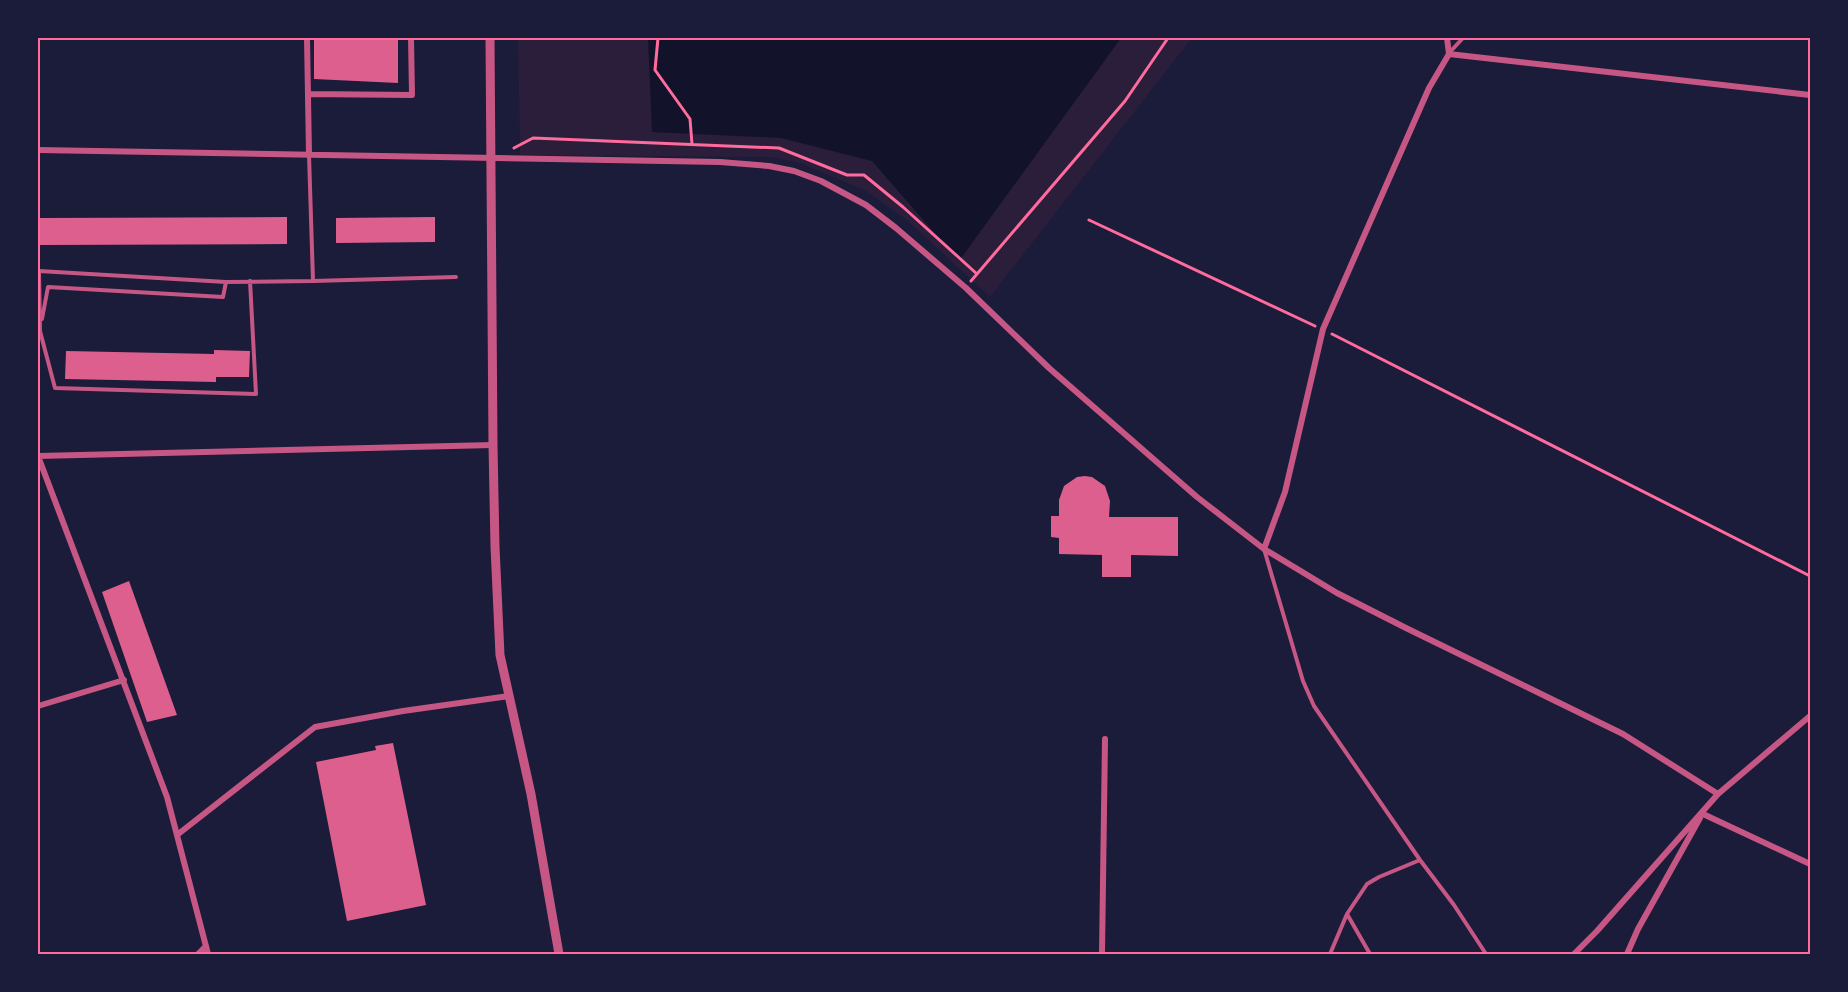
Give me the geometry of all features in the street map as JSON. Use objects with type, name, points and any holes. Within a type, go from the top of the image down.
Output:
[{"type":"street","points":[[307,38],[309,154]]},
{"type":"street","points":[[308,94],[412,95],[411,38]]},
{"type":"street","points":[[490,38],[493,445],[500,645],[531,794],[559,954]]},
{"type":"street","points":[[1264,549],[1285,492],[1323,329],[1428,88],[1449,54],[1447,38]]},
{"type":"street","points":[[1449,54],[1810,96]]},
{"type":"street","points":[[38,150],[720,162],[769,166],[794,171],[821,181],[849,194],[896,228],[966,288],[1050,368],[1197,497],[1264,549],[1337,593],[1623,734],[1718,794]]},
{"type":"street","points":[[208,954],[167,797],[38,456],[493,445]]},
{"type":"street","points":[[38,706],[124,680]]},
{"type":"street","points":[[177,835],[315,727],[403,711],[509,696]]},
{"type":"street","points":[[1574,954],[1718,794],[1810,716]]},
{"type":"street","points":[[1102,954],[1105,739]]},
{"type":"street","points":[[1627,954],[1638,928],[1703,814],[1718,794]]},
{"type":"street","points":[[1703,814],[1810,864]]},
{"type":"street","points":[[198,954],[206,946]]},
{"type":"lane","points":[[1449,54],[1463,38]]},
{"type":"lane","points":[[309,154],[313,280]]},
{"type":"lane","points":[[250,281],[256,394],[55,388],[39,332],[39,272],[226,282],[250,281],[456,277]]},
{"type":"lane","points":[[39,332],[48,287],[223,297],[226,282]]},
{"type":"lane","points":[[1264,549],[1303,681],[1314,706],[1486,954]]},
{"type":"lane","points":[[1330,954],[1347,914],[1367,884],[1420,860]]},
{"type":"lane","points":[[1347,914],[1371,954]]},
{"type":"path","points":[[512,148],[533,138],[692,144],[690,119],[655,70],[658,38]]},
{"type":"path","points":[[966,288],[1125,101],[1168,38]]},
{"type":"path","points":[[1089,220],[1323,329],[1810,576]]},
{"type":"shaded area","points":[[518,38],[1192,38],[990,297],[909,222],[868,192],[800,163],[771,157],[520,155]]},
{"type":"shaded area","points":[[648,38],[1121,38],[959,261],[872,161],[781,138],[652,132]]},
{"type":"building","points":[[314,38],[398,38],[398,83],[314,79]]},
{"type":"building","points":[[287,217],[287,244],[40,245],[40,218]]},
{"type":"building","points":[[435,217],[435,242],[336,243],[336,218]]},
{"type":"building","points":[[214,350],[250,351],[249,377],[216,377],[216,382],[65,379],[66,351],[214,354]]},
{"type":"building","points":[[1077,477],[1092,477],[1105,486],[1110,501],[1109,517],[1178,517],[1178,556],[1131,555],[1131,577],[1102,577],[1102,555],[1059,554],[1059,538],[1051,537],[1051,516],[1059,516],[1059,500],[1064,486]]},
{"type":"building","points":[[129,581],[177,715],[147,722],[102,592]]},
{"type":"building","points":[[393,743],[426,905],[347,921],[316,762],[376,750],[375,746]]}]
